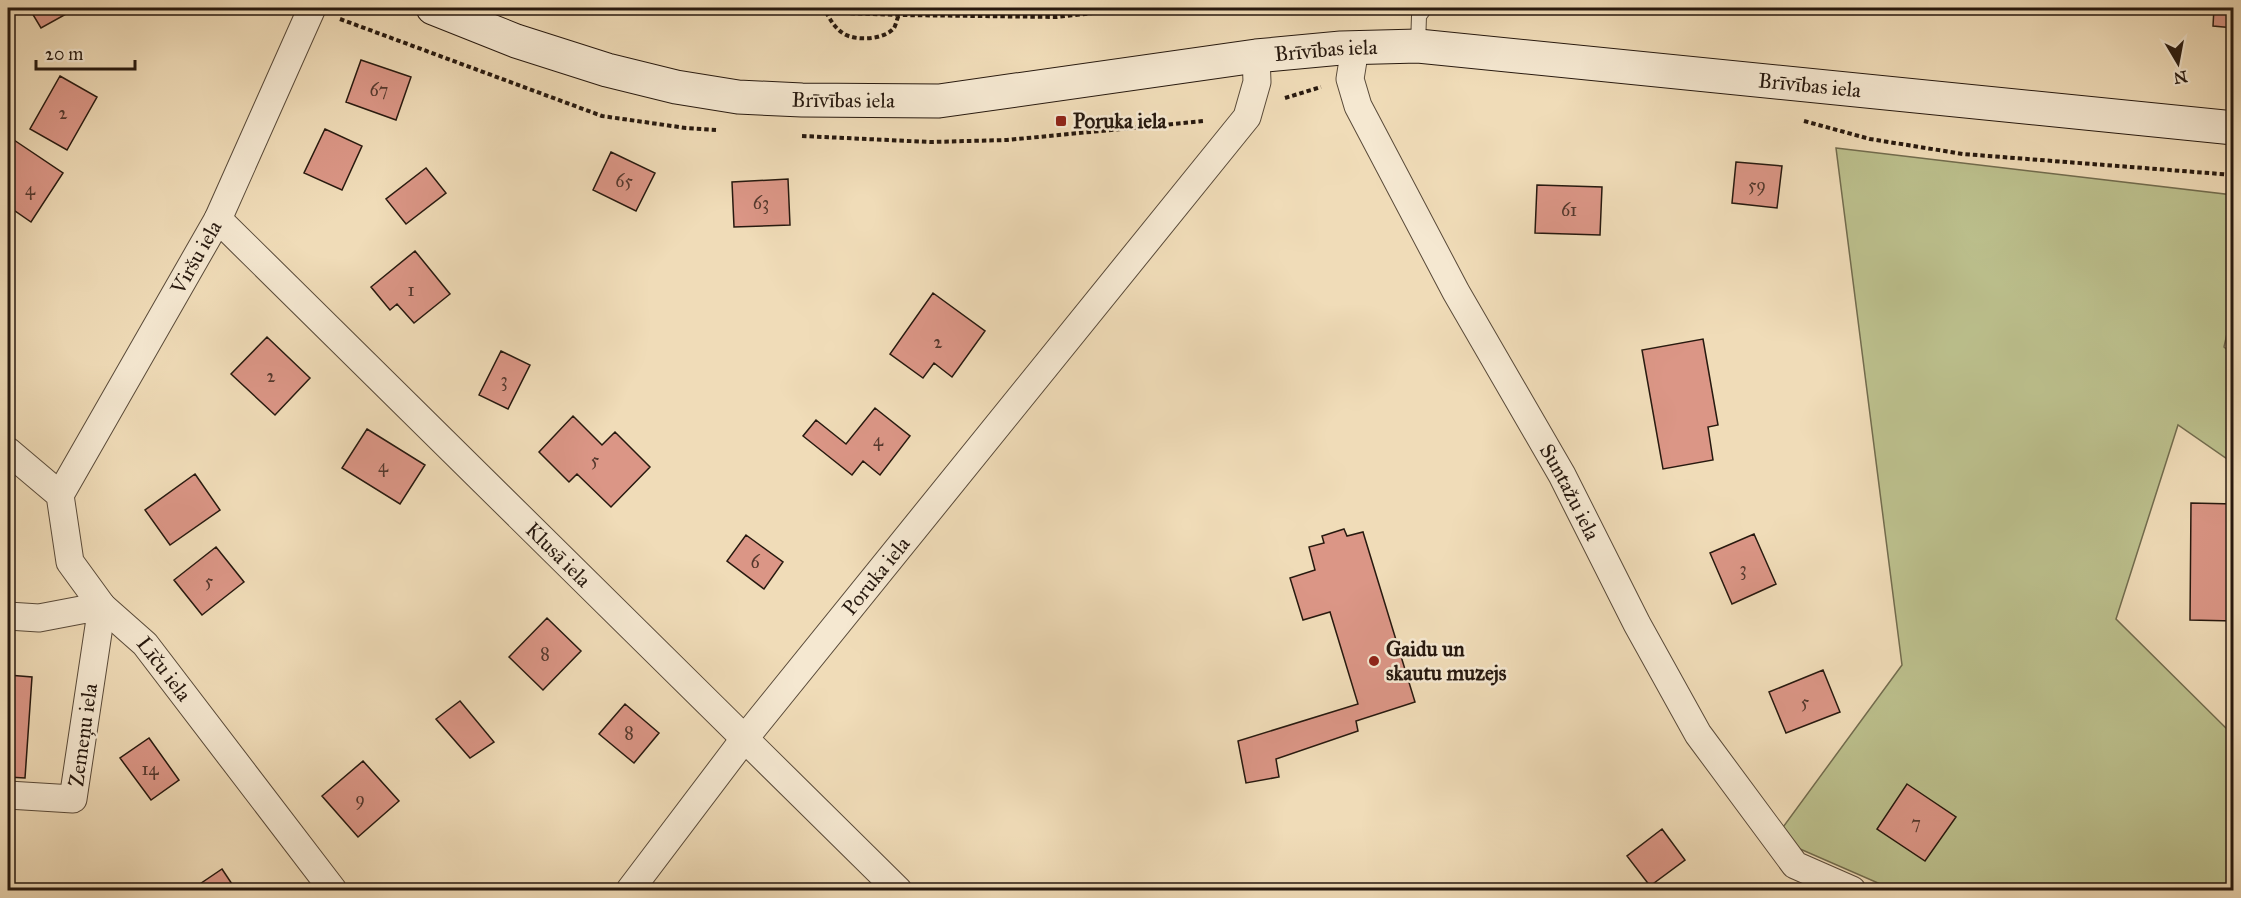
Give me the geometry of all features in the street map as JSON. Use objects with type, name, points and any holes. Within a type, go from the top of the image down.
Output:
[{"type":"main road","name":"Brīvības iela","points":[[433,8],[516,41],[607,70],[676,87],[738,97],[826,101],[939,101],[1256,56],[1418,45],[2234,128]]},
{"type":"street","name":"Viršu iela","points":[[60,495],[218,219],[312,8]]},
{"type":"street","name":"Suntažu iela","points":[[1355,48],[1350,79],[1358,106],[1456,292],[1562,475],[1637,624],[1698,734],[1795,865],[1852,891]]},
{"type":"street","name":"Poruka iela","points":[[630,891],[745,738],[1247,117],[1257,82],[1256,56]]},
{"type":"street","name":"Klusā iela","points":[[218,219],[898,891]]},
{"type":"street","points":[[8,451],[60,495]]},
{"type":"street","name":"Līču iela","points":[[60,495],[70,562],[102,606],[145,644],[333,891]]},
{"type":"street","points":[[8,616],[39,618],[102,606]]},
{"type":"street","name":"Zemeņu iela","points":[[8,795],[73,799],[102,606]]},
{"type":"lane","points":[[1418,45],[1419,16],[1425,8]]},
{"type":"path","points":[[708,8],[899,15],[1057,17],[1138,8]]},
{"type":"path","points":[[826,12],[833,25],[846,35],[863,38],[882,35],[895,27],[899,15]]},
{"type":"path","points":[[1801,120],[1870,138],[1963,154],[2234,175]]},
{"type":"green space","points":[[1836,148],[2233,195],[2233,307],[2224,347],[2233,355],[2233,463],[2178,425],[2116,619],[2233,735],[2233,890],[1894,890],[1775,838],[1902,665]]},
{"type":"building","points":[[29,8],[77,8],[41,28]]},
{"type":"building","points":[[1661,8],[1721,8],[1720,13]]},
{"type":"building","points":[[2029,8],[2089,8],[2088,13]]},
{"type":"building","points":[[2214,8],[2234,8],[2234,28],[2213,26]]},
{"type":"building","points":[[361,60],[411,77],[396,120],[346,102]]},
{"type":"building","points":[[60,76],[97,97],[67,150],[30,129]]},
{"type":"building","points":[[325,129],[362,146],[342,190],[304,173]]},
{"type":"building","points":[[8,136],[63,173],[31,222],[8,206]]},
{"type":"building","points":[[611,152],[655,173],[636,211],[593,190]]},
{"type":"building","points":[[1736,162],[1782,166],[1777,208],[1732,203]]},
{"type":"building","points":[[426,168],[446,193],[406,224],[386,199]]},
{"type":"building","points":[[788,179],[790,225],[734,227],[732,182]]},
{"type":"building","points":[[1537,185],[1602,187],[1600,235],[1535,233]]},
{"type":"building","points":[[415,251],[450,294],[414,323],[397,304],[390,310],[371,287]]},
{"type":"building","points":[[933,293],[985,331],[952,377],[934,363],[923,378],[890,354]]},
{"type":"building","points":[[267,337],[310,378],[275,415],[231,374]]},
{"type":"building","points":[[1703,339],[1718,425],[1708,427],[1713,460],[1663,469],[1642,350]]},
{"type":"building","points":[[501,351],[530,365],[508,409],[479,395]]},
{"type":"building","points":[[875,408],[910,436],[880,475],[863,461],[852,475],[803,436],[816,420],[846,444]]},
{"type":"building","points":[[573,416],[602,445],[615,432],[650,467],[611,507],[577,474],[569,482],[539,452]]},
{"type":"building","points":[[367,429],[425,465],[400,504],[342,468]]},
{"type":"building","points":[[195,474],[220,510],[170,545],[145,510]]},
{"type":"building","points":[[2191,503],[2234,504],[2234,621],[2190,620]]},
{"type":"building","name":"Gaidu un skautu muzejs","points":[[1344,529],[1347,536],[1363,532],[1415,702],[1356,721],[1358,731],[1276,759],[1279,777],[1246,783],[1238,741],[1358,704],[1330,612],[1303,620],[1290,578],[1315,570],[1309,547],[1324,543],[1322,536]]},
{"type":"building","points":[[1754,534],[1776,584],[1732,604],[1710,553]]},
{"type":"building","points":[[746,535],[783,562],[764,589],[727,561]]},
{"type":"building","points":[[216,547],[244,582],[202,615],[174,580]]},
{"type":"building","points":[[547,618],[581,651],[543,690],[509,657]]},
{"type":"building","points":[[1823,670],[1840,712],[1786,733],[1769,692]]},
{"type":"building","points":[[8,675],[32,677],[25,778],[8,777]]},
{"type":"building","points":[[460,701],[494,742],[470,758],[436,719]]},
{"type":"building","points":[[625,704],[659,733],[634,763],[599,734]]},
{"type":"building","points":[[149,738],[179,780],[151,800],[120,758]]},
{"type":"building","points":[[363,761],[399,801],[358,837],[322,796]]},
{"type":"building","points":[[1907,784],[1956,817],[1925,861],[1877,829]]},
{"type":"building","points":[[1662,829],[1685,860],[1650,886],[1627,856]]},
{"type":"building","points":[[222,869],[236,890],[191,890]]},
{"type":"place","name":"Poruka iela","points":[[1061,121]]},
{"type":"place","name":"Gaidu un skautu muzejs","points":[[1374,661]]}]
